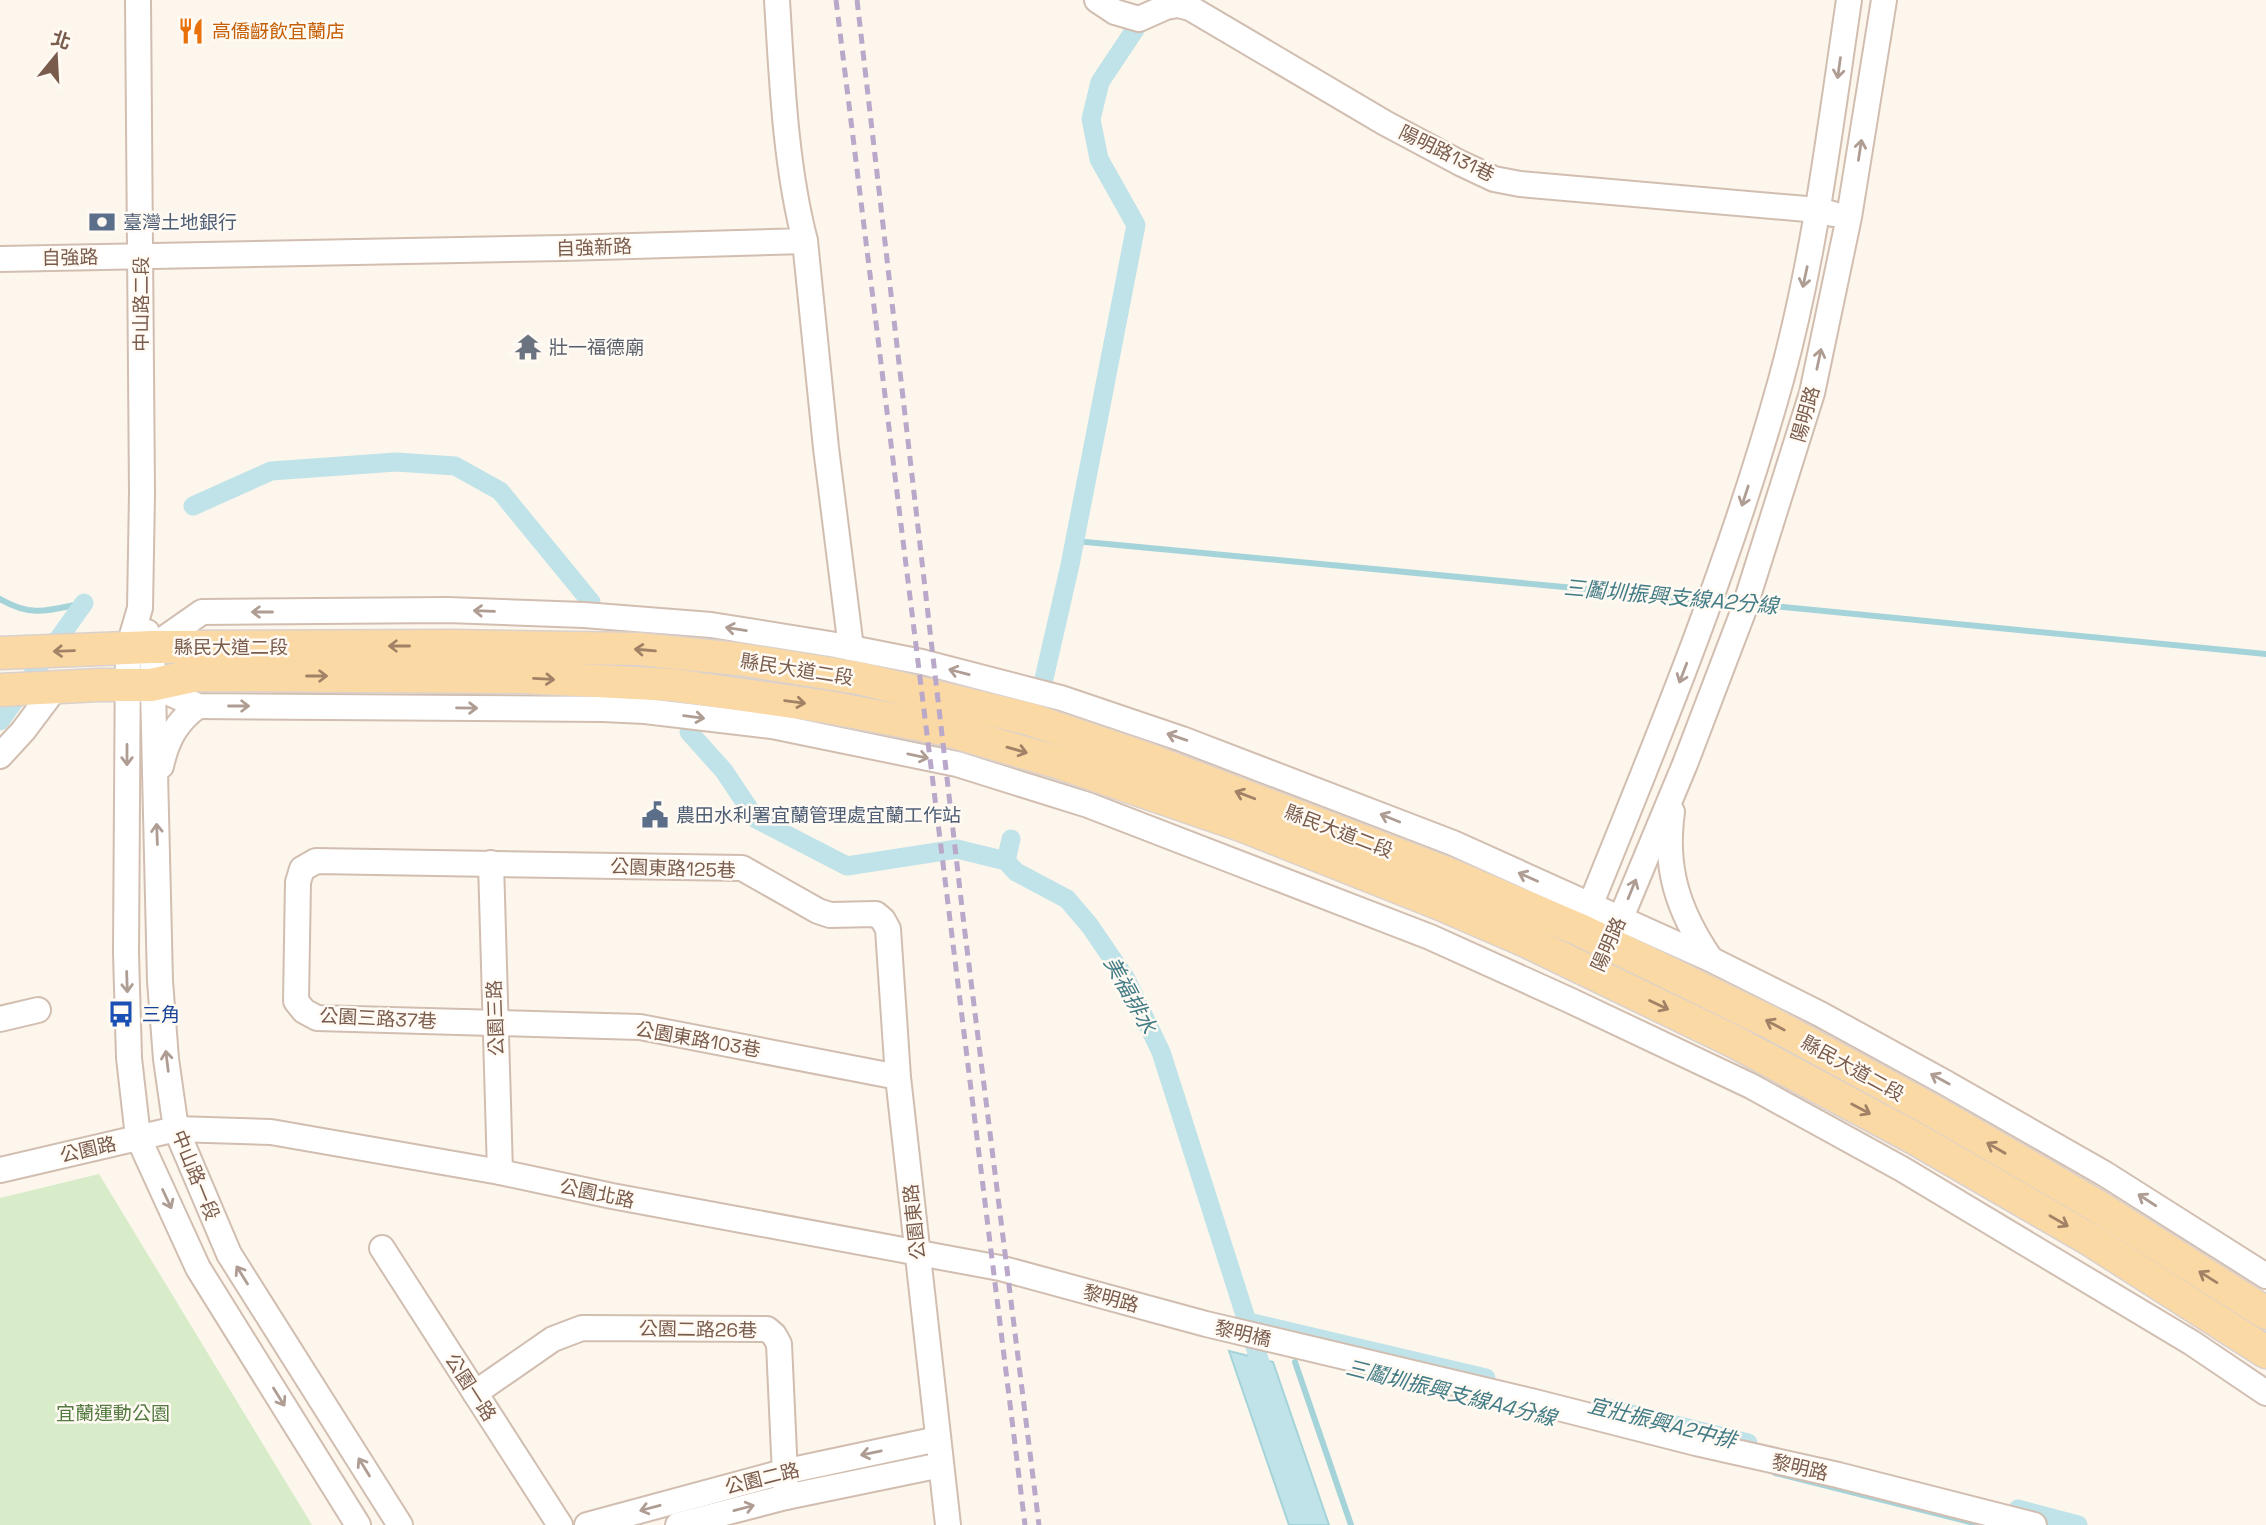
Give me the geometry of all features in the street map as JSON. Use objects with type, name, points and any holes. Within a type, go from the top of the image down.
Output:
[{"type":"main road","name":"縣民大道二段","points":[[140,648],[492,646],[638,649],[738,659],[858,678],[1029,719],[1147,759],[1446,873],[1585,918],[1615,932],[1769,1022],[1933,1111],[2097,1206],[2266,1313]]},
{"type":"main road","points":[[15,652],[140,648]]},
{"type":"main road","name":"縣民大道二段","points":[[2,690],[99,685],[139,686],[197,676],[521,677],[673,685],[828,707],[943,729],[1060,763],[1241,825],[1438,903],[1598,975],[1732,1041],[1916,1139],[2089,1239],[2266,1352]]},
{"type":"street","name":"中山路二段","points":[[138,0],[142,494],[140,648]]},
{"type":"street","points":[[777,0],[785,114],[798,215],[805,241],[826,448],[851,649]]},
{"type":"street","name":"陽明路131巷","points":[[1097,0],[1115,12],[1139,19],[1178,5],[1190,8],[1385,123],[1494,179],[1520,184],[1826,212]]},
{"type":"street","name":"陽明路","points":[[1567,999],[1567,960],[1708,609],[1780,381],[1826,212],[1849,0]]},
{"type":"street","name":"陽明路","points":[[1567,999],[1598,975],[1685,764],[1743,612],[1812,393],[1849,217],[1884,0]]},
{"type":"street","name":"自強新路","points":[[141,257],[805,241]]},
{"type":"street","name":"自強路","points":[[0,260],[141,257]]},
{"type":"street","points":[[404,611],[492,646]]},
{"type":"street","name":"縣民大道二段","points":[[140,648],[202,612],[404,611],[584,615],[711,625],[922,662],[1061,698],[1170,735],[1440,838],[1585,918]]},
{"type":"street","name":"中山路一段","points":[[140,648],[126,953],[129,1058],[138,1137],[198,1268],[358,1525]]},
{"type":"street","points":[[582,709],[641,684]]},
{"type":"street","points":[[139,686],[198,706],[645,711],[772,726],[957,764],[1088,805],[1430,937],[1751,1086],[1902,1169],[2192,1343],[2266,1393]]},
{"type":"street","name":"中山路一段","points":[[139,686],[155,787],[160,981],[166,1059],[176,1129],[229,1254],[400,1525]]},
{"type":"street","points":[[0,756],[23,731],[49,688]]},
{"type":"street","points":[[155,787],[172,733],[187,714],[198,706]]},
{"type":"street","points":[[1685,764],[1674,797],[1669,831],[1670,866],[1678,900],[1692,932],[1710,959]]},
{"type":"street","name":"公園三路37巷","points":[[491,863],[316,861],[302,869],[298,883],[296,1001],[304,1011],[317,1018],[495,1022]]},
{"type":"street","name":"公園東路125巷","points":[[491,863],[742,869],[818,911],[830,915],[876,914],[883,920]]},
{"type":"street","name":"公園三路","points":[[491,863],[500,1172]]},
{"type":"street","name":"公園東路","points":[[883,920],[888,929],[898,1077],[948,1525]]},
{"type":"street","name":"縣民大道二段","points":[[1615,932],[1710,959],[1820,1014],[2105,1174],[2266,1276]]},
{"type":"street","points":[[0,1019],[38,1010]]},
{"type":"street","name":"公園東路103巷","points":[[495,1022],[640,1027],[898,1077]]},
{"type":"street","name":"公園路","points":[[0,1170],[176,1129]]},
{"type":"street","name":"公園北路","points":[[176,1129],[271,1132],[500,1172],[1016,1273]]},
{"type":"street","points":[[2097,1206],[2105,1174]]},
{"type":"street","name":"公園一路","points":[[382,1248],[560,1525]]},
{"type":"street","name":"黎明路","points":[[1016,1273],[1206,1324]]},
{"type":"street","name":"黎明橋","points":[[1206,1324],[1280,1342]]},
{"type":"street","name":"公園二路26巷","points":[[475,1393],[553,1339],[582,1328],[767,1329],[779,1344],[786,1497]]},
{"type":"street","name":"黎明路","points":[[1280,1342],[1838,1475],[2034,1525]]},
{"type":"street","name":"公園二路","points":[[587,1525],[783,1472],[938,1439]]},
{"type":"street","name":"公園二路","points":[[678,1525],[786,1497],[941,1465]]},
{"type":"green space","name":"宜蘭運動公園","points":[[99,1174],[312,1525],[0,1525],[0,1198]]},
{"type":"water","points":[[1229,1351],[1273,1362],[1329,1525],[1289,1525]]},
{"type":"waterway","points":[[1043,683],[1070,565],[1136,225],[1099,159],[1091,119],[1100,82],[1148,10]]},
{"type":"waterway","points":[[193,506],[271,471],[396,462],[455,466],[500,491],[591,602]]},
{"type":"waterway","name":"三鬮圳振興支線A2分線","points":[[1075,541],[1703,600]]},
{"type":"waterway","points":[[0,599],[22,609],[41,611],[84,603]]},
{"type":"waterway","name":"三鬮圳振興支線A2分線","points":[[1714,601],[1742,604]]},
{"type":"waterway","points":[[0,721],[84,603]]},
{"type":"waterway","name":"三鬮圳振興支線A2分線","points":[[1752,604],[2266,654]]},
{"type":"waterway","name":"美福排水","points":[[689,732],[724,771],[756,819],[847,866],[957,849],[1006,861],[1016,872],[1067,899],[1090,926],[1126,979],[1161,1052],[1267,1384]]},
{"type":"waterway","points":[[1006,861],[1011,839]]},
{"type":"waterway","name":"宜壯振興A2中排","points":[[1253,1323],[1486,1378]]},
{"type":"waterway","points":[[1295,1362],[1351,1525]]},
{"type":"waterway","name":"宜壯振興A2中排","points":[[1607,1408],[1748,1443]]},
{"type":"waterway","name":"三鬮圳振興支線A4分線","points":[[1775,1473],[1982,1525]]},
{"type":"waterway","name":"宜壯振興A2中排","points":[[2018,1509],[2078,1525]]},
{"type":"railway","points":[[836,0],[1025,1525]]},
{"type":"railway","points":[[857,0],[964,925],[1039,1525]]},
{"type":"place","name":"高僑齖飲宜蘭店","points":[[191,31]]},
{"type":"place","name":"臺灣土地銀行","points":[[102,222]]},
{"type":"place","name":"壯一福德廟","points":[[528,347]]},
{"type":"place","name":"農田水利署宜蘭管理處宜蘭工作站","points":[[655,815]]},
{"type":"place","name":"三角","points":[[121,1014]]}]
